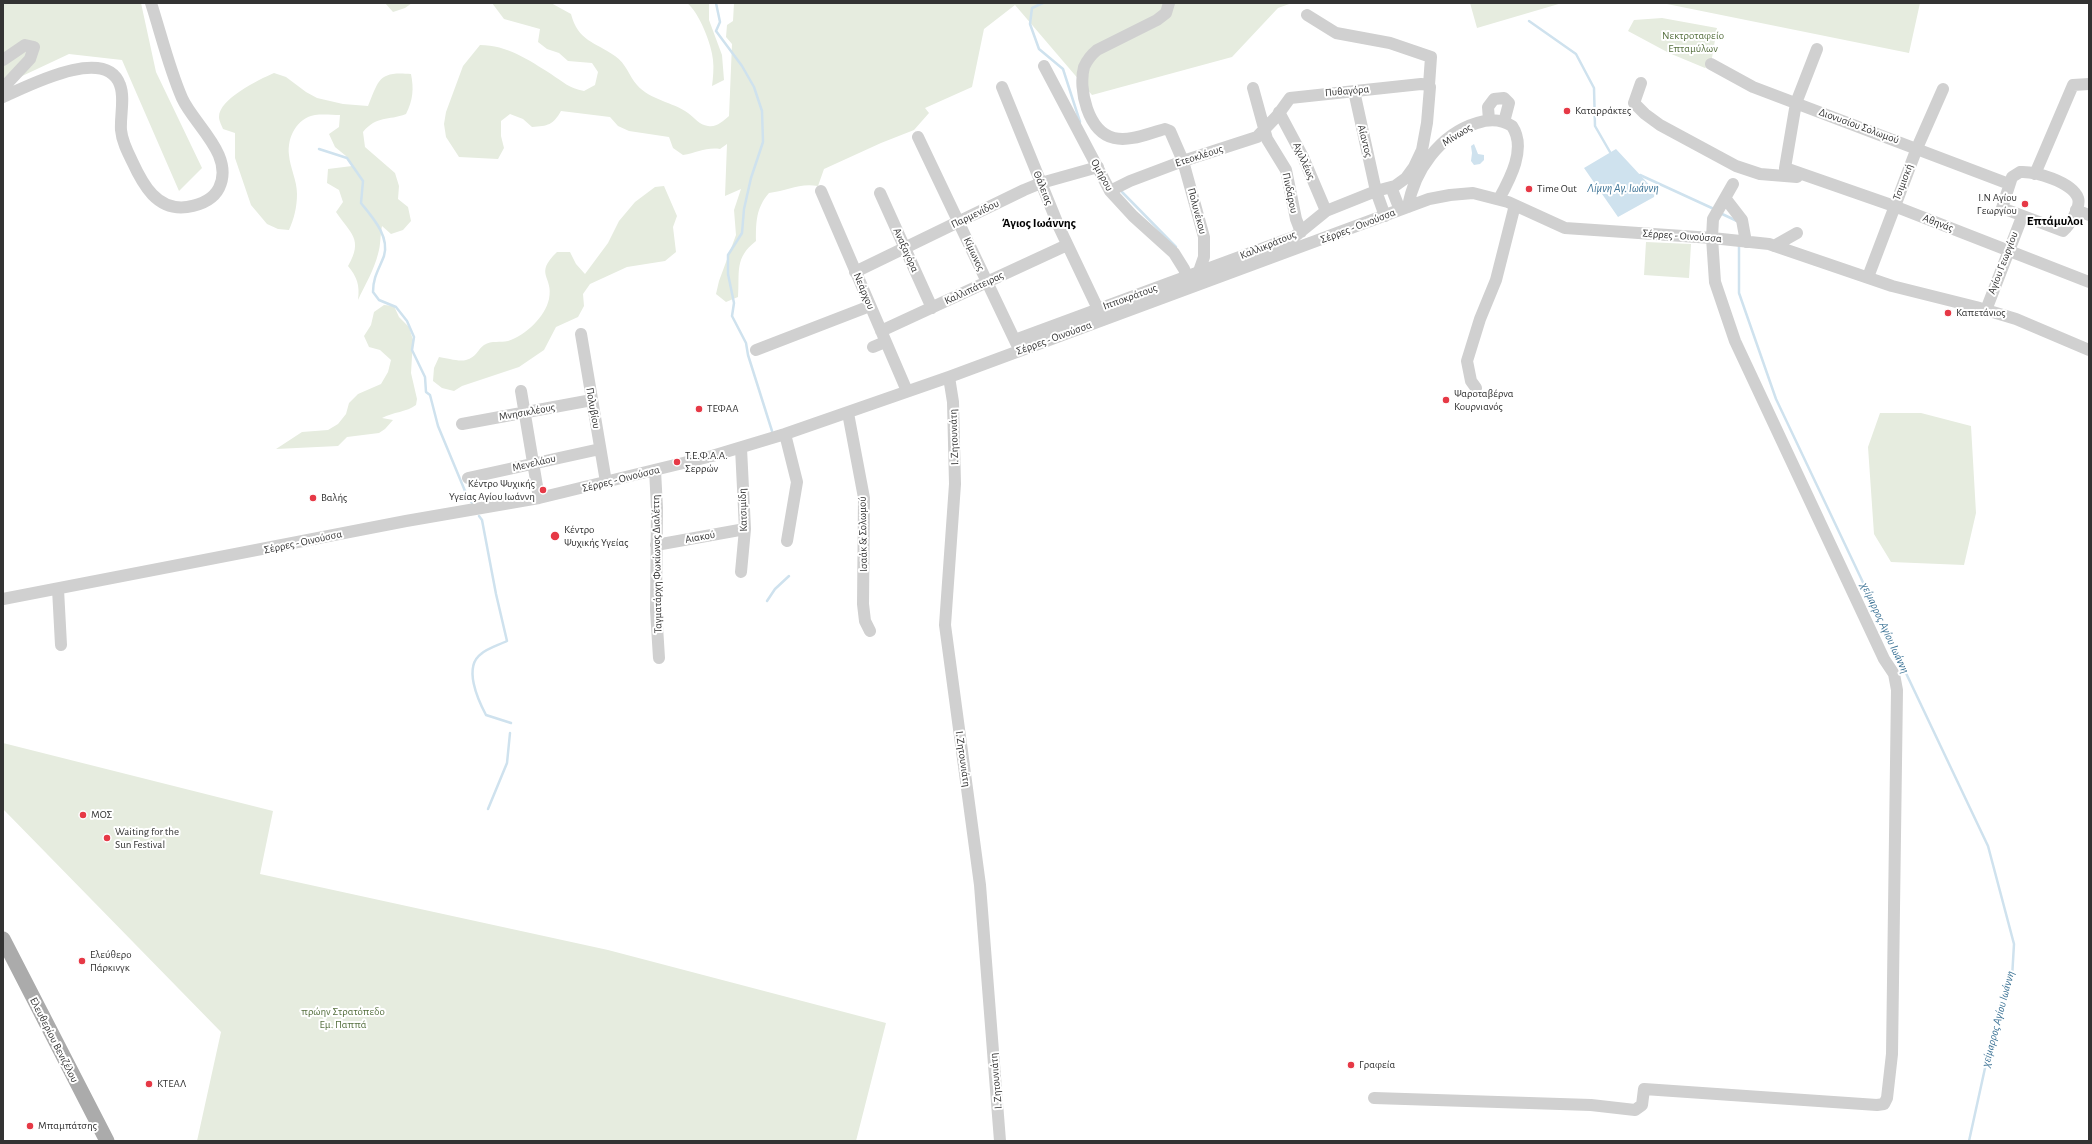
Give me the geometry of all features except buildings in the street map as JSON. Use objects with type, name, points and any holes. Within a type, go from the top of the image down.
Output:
[{"type":"main road","name":"Ελευθερίου Βενιζέλου","points":[[3,939],[107,1141]]},
{"type":"street","points":[[3,97],[34,83],[74,70],[97,68],[107,71],[117,78],[122,89],[121,130],[124,144],[150,193],[165,204],[179,208],[193,206],[210,199],[220,186],[223,177],[223,164],[209,137],[187,110],[151,3]]},
{"type":"street","name":"Πολυνέκου","points":[[1170,3],[1166,13],[1157,20],[1097,50],[1090,56],[1083,74],[1085,105],[1090,116],[1103,132],[1119,138],[1129,138],[1165,129],[1169,130],[1172,134],[1183,161],[1204,237],[1204,252],[1200,272],[1191,288]]},
{"type":"street","name":"Καλλικράτους","points":[[1200,272],[1294,237],[1326,211],[1376,191],[1391,187],[1403,181],[1414,167],[1422,150],[1431,93],[1425,84],[1431,57],[1390,43],[1336,33],[1307,15]]},
{"type":"street","points":[[3,60],[23,46],[29,45],[34,47],[30,58],[3,88]]},
{"type":"street","points":[[1796,103],[1817,49]]},
{"type":"street","name":"Διονυσίου Σολωμού","points":[[1711,64],[1752,87],[2009,184]]},
{"type":"street","name":"Ομήρου","points":[[1044,66],[1110,191],[1133,216],[1170,248],[1179,260],[1191,288]]},
{"type":"street","points":[[1640,83],[1634,103],[1660,126],[1736,166],[1760,174],[1814,178]]},
{"type":"street","name":"Πυθαγόρα","points":[[1280,112],[1285,103],[1295,97],[1425,84]]},
{"type":"street","points":[[2036,174],[2073,85],[2089,84]]},
{"type":"street","name":"Θάλειας","points":[[1002,87],[1067,245],[1098,309]]},
{"type":"street","name":"Πινδάρου","points":[[1252,88],[1268,143],[1286,170],[1296,219],[1301,232]]},
{"type":"street","name":"Τσιμισκή","points":[[1868,277],[1917,148],[1943,89]]},
{"type":"street","name":"Αίαντος","points":[[1354,91],[1376,191],[1385,216]]},
{"type":"street","points":[[1489,120],[1488,107],[1494,99],[1504,98],[1509,104],[1504,122],[1512,126],[1515,131],[1518,148],[1499,199]]},
{"type":"street","name":"Αθηνάς","points":[[1796,103],[1785,168],[1894,206],[2089,282]]},
{"type":"street","name":"Ετεοκλέους","points":[[1110,191],[1130,181],[1183,161],[1251,139],[1264,130],[1280,112]]},
{"type":"street","name":"Αχιλλέως","points":[[1280,112],[1300,150],[1326,211]]},
{"type":"street","name":"Μίνωος","points":[[1404,209],[1416,180],[1436,150],[1464,129],[1489,120],[1504,122]]},
{"type":"street","name":"Κίμωνος","points":[[918,137],[1017,345]]},
{"type":"street","name":"Παρμενίδου","points":[[855,272],[904,247],[1041,183],[1098,167]]},
{"type":"street","points":[[2018,173],[2036,174],[2055,180],[2070,189],[2078,198],[2076,210],[2065,229],[2061,231],[2002,208],[2012,177],[2018,173]]},
{"type":"street","points":[[1374,1098],[1591,1105],[1635,1110],[1642,1105],[1644,1089],[1877,1105],[1884,1104],[1887,1098],[1892,1054],[1897,690],[1894,674],[1884,659],[1735,341],[1715,282],[1712,238],[1720,207],[1733,184]]},
{"type":"street","points":[[1391,187],[1404,209]]},
{"type":"street","name":"Νεάρχου","points":[[821,191],[907,391]]},
{"type":"street","name":"Αναξαγόρα","points":[[880,193],[932,308]]},
{"type":"street","name":"Σέρρες - Οινούσσα","points":[[3,599],[406,521],[539,498],[741,448],[848,413],[949,377],[1017,345],[1191,288],[1438,197],[1462,193],[1473,193],[1499,199],[1516,205],[1565,228],[1712,238],[1769,245],[1892,286],[1986,310],[2035,326],[2089,350]]},
{"type":"street","points":[[1476,388],[1471,381],[1467,361],[1480,319],[1496,280],[1516,205]]},
{"type":"street","points":[[1720,207],[1742,220],[1746,242]]},
{"type":"street","points":[[2076,210],[2089,215]]},
{"type":"street","name":"Αγίου Γεωργίου","points":[[1986,310],[2022,217]]},
{"type":"street","points":[[1769,245],[1797,233]]},
{"type":"street","name":"Καλλιπάτειρας","points":[[873,347],[883,336],[932,308],[1067,245]]},
{"type":"street","name":"Ιπποκράτους","points":[[1017,345],[1098,309],[1200,272]]},
{"type":"street","points":[[756,350],[870,306]]},
{"type":"street","name":"Πολυβίου","points":[[581,334],[606,482]]},
{"type":"street","name":"Ι. Ζητουνιάτη","points":[[949,377],[953,402],[955,484],[945,625],[980,885],[1000,1141]]},
{"type":"street","points":[[521,391],[539,498]]},
{"type":"street","name":"Μνησικλέους","points":[[462,424],[592,400]]},
{"type":"street","name":"Ισαάκ & Σολωμού","points":[[848,413],[864,498],[863,604],[865,622],[870,631]]},
{"type":"street","points":[[785,434],[797,482],[787,541]]},
{"type":"street","name":"Μενελάου","points":[[468,478],[600,448]]},
{"type":"street","name":"Κατσιμίδη","points":[[741,448],[745,529],[741,572]]},
{"type":"street","name":"Ταγματάρχη Φωκίωνος Διαλέττη","points":[[654,470],[657,508],[656,610],[659,658]]},
{"type":"street","name":"Αιακού","points":[[656,545],[745,529]]},
{"type":"street","points":[[58,589],[61,645]]},
{"type":"green space","points":[[3,3],[141,3],[156,72],[202,168],[179,191],[122,60],[69,54],[3,85]]},
{"type":"green space","points":[[385,3],[412,3],[405,8],[393,12]]},
{"type":"green space","points":[[492,3],[551,3],[571,14],[578,30],[588,40],[619,59],[642,90],[655,98],[682,109],[702,124],[714,126],[729,116],[732,44],[726,37],[727,25],[733,21],[734,3],[1292,3],[1278,8],[1232,57],[1092,95],[1015,5],[984,29],[972,87],[925,108],[929,113],[914,130],[824,169],[818,186],[799,186],[769,193],[761,204],[759,210],[756,241],[744,253],[741,260],[738,297],[726,302],[716,294],[719,281],[736,235],[734,210],[741,189],[725,196],[727,144],[720,149],[706,149],[683,155],[673,148],[669,137],[629,131],[618,126],[610,117],[561,111],[550,124],[532,127],[523,119],[510,114],[501,121],[501,136],[504,148],[498,159],[459,157],[446,137],[444,124],[446,112],[463,66],[480,45],[509,50],[566,84],[584,91],[595,85],[598,72],[592,63],[568,61],[559,53],[547,49],[538,42],[540,29],[504,19]]},
{"type":"green space","points":[[687,3],[709,3],[709,20],[722,55],[724,80],[712,86],[713,63],[710,46],[700,21],[692,7]]},
{"type":"green space","points":[[1470,3],[1562,3],[1477,28]]},
{"type":"green space","points":[[1662,3],[1920,3],[1909,53]]},
{"type":"green space","name":"Νεκτροταφείο Επταμύλων","points":[[1662,18],[1717,28],[1711,64],[1705,68],[1669,53],[1628,31],[1634,20]]},
{"type":"green space","points":[[274,73],[286,77],[306,92],[317,98],[343,104],[368,106],[381,79],[392,74],[411,74],[412,94],[406,114],[383,119],[373,123],[363,132],[365,147],[395,173],[399,186],[398,199],[408,207],[411,221],[403,230],[391,234],[382,226],[380,247],[376,260],[372,272],[358,300],[359,290],[357,282],[354,274],[348,266],[353,257],[355,243],[350,231],[336,212],[343,202],[339,190],[327,183],[328,169],[352,166],[346,156],[335,147],[329,134],[339,127],[340,115],[315,115],[303,120],[294,129],[290,142],[289,155],[297,194],[295,213],[289,230],[278,229],[267,224],[251,205],[235,158],[235,133],[223,129],[220,122],[219,117],[221,110],[232,97],[250,85]]},
{"type":"green space","points":[[664,186],[677,216],[673,227],[676,252],[665,261],[627,267],[590,284],[583,294],[584,306],[578,317],[556,327],[544,350],[519,367],[462,386],[454,391],[442,388],[433,381],[434,368],[439,357],[456,360],[470,359],[487,343],[508,341],[528,330],[539,319],[547,306],[550,291],[545,271],[546,266],[557,252],[570,252],[576,264],[585,274],[608,243],[619,221],[635,202],[655,187]]},
{"type":"green space","points":[[1646,242],[1691,244],[1689,278],[1644,275]]},
{"type":"green space","points":[[384,305],[394,306],[399,317],[409,327],[413,340],[411,373],[417,399],[416,405],[382,418],[393,420],[379,433],[347,437],[338,446],[276,449],[302,432],[328,430],[338,424],[346,414],[349,403],[358,394],[381,384],[388,372],[391,360],[380,350],[369,347],[364,336],[371,325],[374,312]]},
{"type":"green space","points":[[1880,413],[1921,413],[1971,426],[1976,513],[1964,565],[1891,562],[1874,534],[1868,447]]},
{"type":"green space","name":"πρώην Στρατόπεδο Εμ. Παππά","points":[[3,743],[273,811],[260,874],[608,950],[886,1023],[856,1141],[197,1141],[221,1032],[3,809]]},
{"type":"water","points":[[1474,144],[1478,154],[1484,155],[1484,160],[1480,164],[1474,165],[1471,161],[1471,146]]},
{"type":"water","name":"Λίμνη Αγ. Ιωάννη","points":[[1616,149],[1655,191],[1654,197],[1618,217],[1584,168]]},
{"type":"waterway","points":[[716,3],[720,22],[716,31],[742,66],[754,87],[762,111],[763,142],[751,178],[744,209],[742,233],[728,255],[728,274],[734,303],[732,316],[746,343],[748,355],[772,431]]},
{"type":"waterway","points":[[1043,3],[1032,8],[1030,24],[1039,49],[1063,69],[1080,122]]},
{"type":"waterway","points":[[1529,21],[1576,54],[1594,88],[1595,126],[1610,152]]},
{"type":"waterway","points":[[319,149],[347,158],[363,181],[361,203],[379,227],[385,249],[384,256],[375,277],[373,292],[379,300],[396,307],[407,321],[414,337],[412,350],[425,377],[426,392],[430,395],[438,426],[465,491],[472,503]]},
{"type":"waterway","name":"χείμαρρος Αγίου Ιωάννη","points":[[1640,175],[1714,209]]},
{"type":"waterway","points":[[1122,192],[1176,247]]},
{"type":"waterway","name":"χείμαρρος Αγίου Ιωάννη","points":[[1720,213],[1737,221]]},
{"type":"waterway","name":"χείμαρρος Αγίου Ιωάννη","points":[[1739,244],[1739,293],[1776,399],[1988,846],[2014,944],[2012,978],[1987,1059],[1969,1141]]},
{"type":"waterway","points":[[479,516],[482,520],[496,594],[507,641],[487,650],[476,660],[473,667],[474,684],[479,701],[486,715],[511,723]]},
{"type":"waterway","points":[[767,601],[775,589],[789,576]]},
{"type":"waterway","points":[[488,809],[507,763],[510,733]]},
{"type":"place","name":"Καταρράκτες","points":[[1567,111]]},
{"type":"place","name":"Time Out","points":[[1529,189]]},
{"type":"place","name":"Ι.Ν Αγίου Γεωργίου","points":[[2025,204]]},
{"type":"place","name":"Καπετάνιος","points":[[1948,313]]},
{"type":"place","name":"Ψαροταβέρνα Κουρνιανός","points":[[1446,400]]},
{"type":"place","name":"ΤΕΦΑΑ","points":[[699,409]]},
{"type":"place","name":"Τ.Ε.Φ.Α.Α. Σερρών","points":[[677,462]]},
{"type":"place","name":"Κέντρο Ψυχικής Υγείας Αγίου Ιωάννη","points":[[543,490]]},
{"type":"place","name":"Βαλής","points":[[313,498]]},
{"type":"place","name":"Κέντρο Ψυχικής Υγείας","points":[[555,536]]},
{"type":"place","name":"ΜΟΣ","points":[[83,815]]},
{"type":"place","name":"Waiting for the Sun Festival","points":[[107,838]]},
{"type":"place","name":"Ελεύθερο Πάρκινγκ","points":[[82,961]]},
{"type":"place","name":"Γραφεία","points":[[1351,1065]]},
{"type":"place","name":"ΚΤΕΑΛ","points":[[149,1084]]},
{"type":"place","name":"Μπαμπάτσης","points":[[30,1126]]},
{"type":"district","name":"Επτάμυλοι","points":[[2055,221]]},
{"type":"district","name":"Άγιος Ιωάννης","points":[[1039,223]]}]
